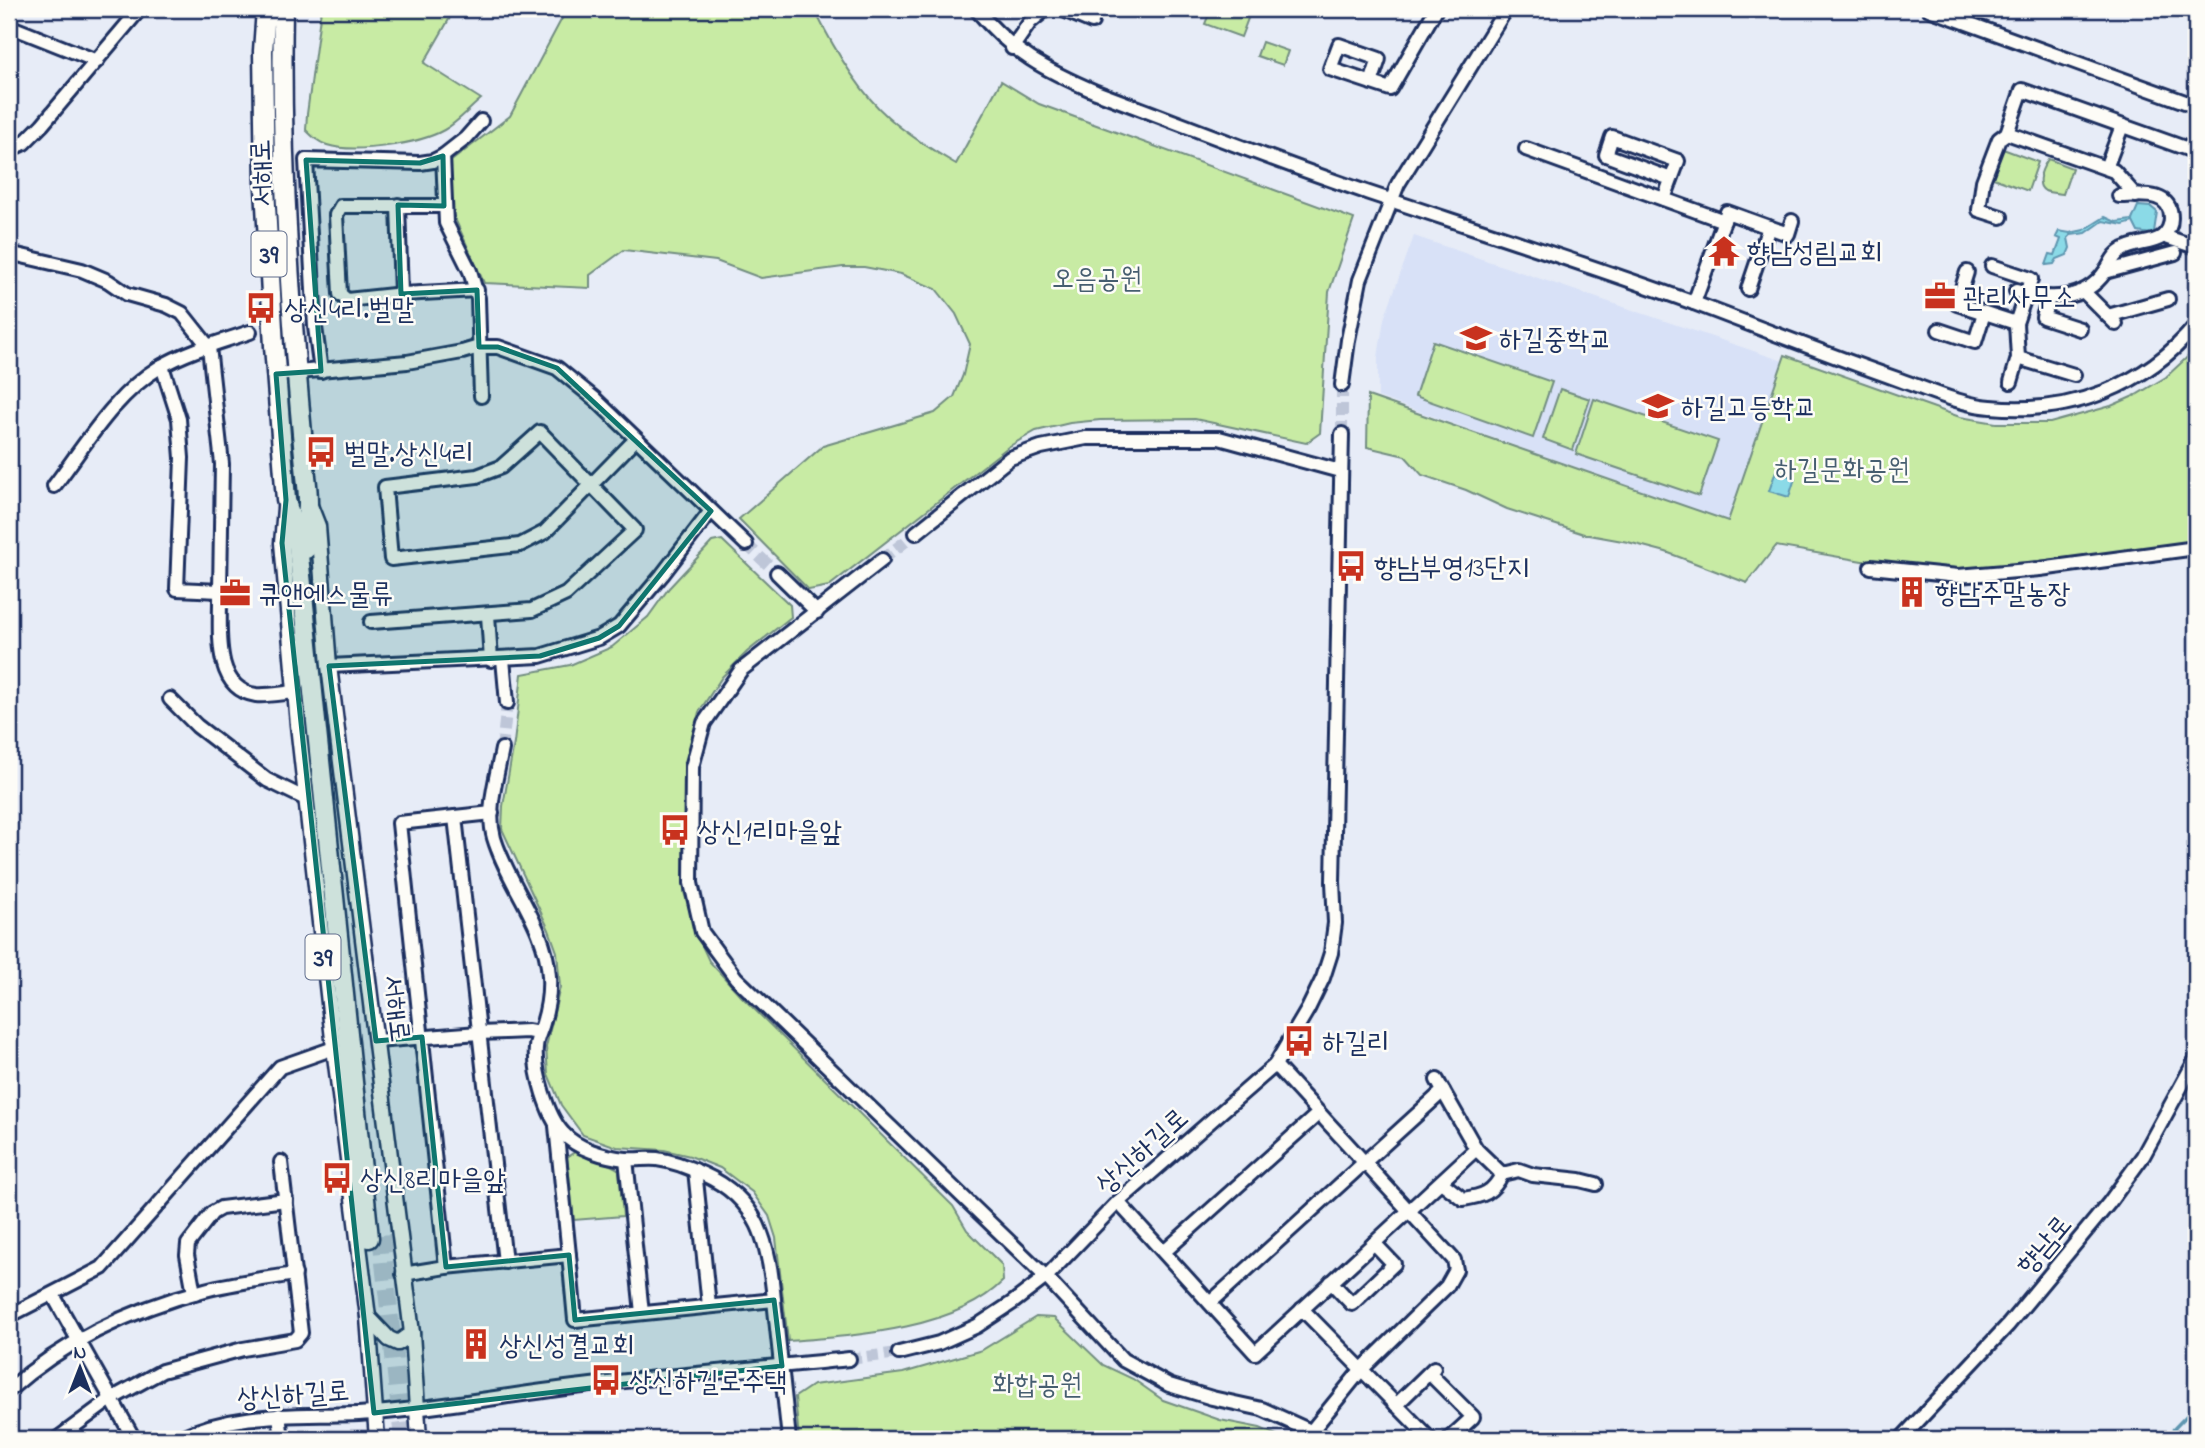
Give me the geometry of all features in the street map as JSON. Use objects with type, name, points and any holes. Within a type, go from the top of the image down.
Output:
[{"type":"highway","name":"서해로","points":[[266,9],[263,51],[265,188],[286,500],[299,560],[375,1236],[305,536],[308,502],[296,373],[282,62],[283,9]]},
{"type":"main road","name":"서해로","points":[[286,500],[282,543],[295,692],[334,1048],[368,1317],[377,1439]]},
{"type":"main road","name":"서해로","points":[[308,502],[318,526],[329,666],[412,1333],[419,1439]]},
{"type":"main road","points":[[368,1317],[388,1339],[398,1343],[412,1333]]},
{"type":"street","points":[[9,150],[24,143],[42,125],[140,9]]},
{"type":"street","points":[[976,9],[1012,48],[1052,73],[1096,92],[1392,200],[1694,303],[1905,382],[1990,408],[2050,407],[2091,398],[2130,382],[2163,360],[2196,324]]},
{"type":"street","points":[[1012,48],[1030,22],[1046,9]]},
{"type":"street","points":[[1061,9],[1092,22]]},
{"type":"street","points":[[1371,83],[1390,89],[1435,11],[1419,9]]},
{"type":"street","points":[[1342,385],[1360,281],[1399,181],[1506,9]]},
{"type":"street","points":[[1929,9],[2196,106]]},
{"type":"street","points":[[9,26],[97,61]]},
{"type":"street","points":[[2001,217],[1979,210],[1983,181],[1998,139],[2007,133],[2022,90],[2196,152]]},
{"type":"street","points":[[321,372],[315,327],[306,160],[420,163],[433,161],[466,138],[481,121]]},
{"type":"street","points":[[2106,168],[2122,126]]},
{"type":"street","points":[[2007,133],[2106,168],[2120,176],[2136,196]]},
{"type":"street","points":[[1664,199],[1678,161],[1612,137],[1606,155],[1671,179]]},
{"type":"street","points":[[1526,149],[1576,160],[1664,199],[1724,221]]},
{"type":"street","points":[[443,156],[446,223],[477,290],[481,396]]},
{"type":"street","points":[[2021,292],[2049,298],[2070,296],[2083,291],[2105,272],[2122,249],[2163,236],[2170,227],[2167,205],[2155,196],[2119,196]]},
{"type":"street","points":[[444,206],[345,205],[337,209],[339,288],[342,298],[347,300],[477,290]]},
{"type":"street","points":[[398,205],[401,294]]},
{"type":"street","points":[[1694,303],[1727,212],[1788,234],[1792,221]]},
{"type":"street","points":[[1748,289],[1769,227]]},
{"type":"street","points":[[2163,236],[2196,247]]},
{"type":"street","points":[[9,253],[82,270],[108,281],[127,294],[166,305],[181,313],[209,346],[222,464],[220,590],[222,651],[226,676],[246,693],[259,695],[295,692]]},
{"type":"street","points":[[2105,272],[2175,253]]},
{"type":"street","points":[[1992,267],[2031,279],[2021,292],[2016,323],[2018,358],[2011,382]]},
{"type":"street","points":[[1967,272],[1957,304],[2016,323]]},
{"type":"street","points":[[2083,291],[2112,320],[2168,299]]},
{"type":"street","points":[[2049,298],[2043,317],[2080,329]]},
{"type":"street","points":[[1940,330],[1973,345],[1984,313]]},
{"type":"street","points":[[54,486],[113,408],[138,382],[162,366],[250,332]]},
{"type":"street","points":[[276,374],[321,372],[419,360],[479,347],[498,346],[557,368],[595,400],[746,544]]},
{"type":"street","points":[[2018,358],[2074,375]]},
{"type":"street","points":[[162,366],[179,419],[183,457],[177,589],[220,590]]},
{"type":"street","points":[[371,622],[532,610],[566,594],[635,530],[591,485],[540,432],[501,467],[477,476],[385,487],[391,559],[520,545],[545,532],[591,485],[636,439]]},
{"type":"street","name":"상신하길로","points":[[899,1353],[939,1343],[977,1326],[1045,1277],[1118,1202],[1275,1065],[1323,978],[1331,953],[1335,923],[1333,882],[1342,434]]},
{"type":"street","points":[[916,533],[1010,458],[1041,447],[1086,438],[1219,438],[1340,471]]},
{"type":"street","points":[[329,666],[540,656],[599,638],[618,626],[662,575],[711,511]]},
{"type":"street","points":[[1871,567],[1958,576],[2040,569],[2196,548]]},
{"type":"street","points":[[882,560],[741,670],[704,723],[692,767],[691,870],[691,883],[702,932],[736,978],[1045,1277],[1124,1360],[1169,1385],[1262,1409],[1308,1435],[1328,1439]]},
{"type":"street","points":[[777,573],[817,612]]},
{"type":"street","points":[[488,615],[507,703]]},
{"type":"street","points":[[170,699],[197,726],[267,780],[306,799]]},
{"type":"street","points":[[502,749],[492,813],[494,837],[548,962],[549,999],[536,1047],[536,1063],[546,1099],[563,1133],[592,1151],[626,1159],[659,1159],[695,1170],[727,1186],[752,1214],[767,1248],[789,1439]]},
{"type":"street","points":[[446,1267],[399,822],[492,813]]},
{"type":"street","points":[[455,817],[505,1262]]},
{"type":"street","points":[[376,1041],[479,1033],[540,1033]]},
{"type":"street","points":[[9,1316],[102,1268],[280,1067],[334,1048]]},
{"type":"street","name":"향남로","points":[[1901,1439],[2008,1325],[2109,1203],[2143,1156],[2196,1059]]},
{"type":"street","points":[[1275,1065],[1454,1260],[1455,1273],[1447,1286],[1361,1370],[1308,1435]]},
{"type":"street","points":[[1210,1303],[1364,1162],[1440,1086],[1476,1149],[1502,1174]]},
{"type":"street","points":[[1164,1252],[1319,1113]]},
{"type":"street","points":[[556,1122],[575,1320],[774,1300]]},
{"type":"street","points":[[1118,1202],[1255,1353],[1476,1149]]},
{"type":"street","points":[[626,1159],[642,1313]]},
{"type":"street","points":[[57,1439],[111,1399],[162,1371],[243,1349],[295,1340],[301,1334],[281,1162]]},
{"type":"street","points":[[695,1170],[709,1306]]},
{"type":"street","points":[[1502,1174],[1519,1170],[1533,1175],[1596,1184]]},
{"type":"street","points":[[1441,1182],[1463,1199],[1483,1196],[1496,1186],[1502,1174]]},
{"type":"street","points":[[194,1293],[187,1255],[188,1244],[212,1213],[222,1208],[286,1200]]},
{"type":"street","points":[[1331,1282],[1352,1304],[1394,1264],[1374,1243]]},
{"type":"street","points":[[403,1273],[569,1255]]},
{"type":"street","points":[[9,1391],[97,1329],[141,1310],[194,1293],[295,1274]]},
{"type":"street","points":[[53,1295],[134,1439]]},
{"type":"street","points":[[1302,1309],[1430,1439]]},
{"type":"street","name":"상신하길로","points":[[177,1439],[195,1431],[244,1418],[374,1413],[591,1385],[849,1359]]},
{"type":"street","points":[[1396,1405],[1432,1370],[1473,1417],[1449,1439]]},
{"type":"street","points":[[279,1415],[282,1439]]},
{"type":"highlighted area","points":[[443,156],[444,206],[398,205],[401,294],[477,290],[479,347],[498,347],[557,368],[711,511],[619,626],[599,638],[540,656],[329,666],[376,1041],[422,1037],[446,1267],[569,1255],[575,1320],[774,1300],[782,1366],[374,1413],[282,543],[286,500],[276,374],[321,371],[306,160],[420,163]]},
{"type":"shaded area","points":[[1414,236],[1783,361],[1728,521],[1378,397],[1378,357],[1384,319]]},
{"type":"green space","points":[[321,9],[455,9],[424,63],[481,99],[449,127],[419,140],[370,148],[339,148],[321,142],[306,130]]},
{"type":"green space","name":"오음공원","points":[[567,9],[814,9],[846,66],[866,94],[896,124],[956,164],[1001,81],[1039,104],[1354,219],[1329,292],[1320,433],[1306,443],[1195,419],[1100,420],[1070,423],[1036,431],[1008,447],[829,586],[809,590],[739,519],[823,446],[935,413],[954,397],[963,375],[970,344],[956,314],[936,289],[901,274],[864,267],[843,267],[761,278],[716,261],[624,250],[590,275],[590,288],[484,283],[451,210],[450,162],[510,116]]},
{"type":"green space","points":[[1211,9],[1238,9],[1250,13],[1241,37],[1205,24]]},
{"type":"green space","points":[[1262,42],[1288,51],[1283,65],[1257,56]]},
{"type":"green space","points":[[2003,149],[2038,162],[2028,191],[1993,178]]},
{"type":"green space","points":[[2048,159],[2072,168],[2063,194],[2045,191],[2040,184],[2040,175]]},
{"type":"green space","points":[[1433,341],[1552,382],[1533,438],[1415,396]]},
{"type":"green space","name":"하길문화공원","points":[[2196,349],[2196,541],[2177,546],[1945,571],[1868,562],[1776,546],[1747,583],[1666,552],[1584,534],[1507,509],[1466,490],[1422,475],[1405,456],[1367,447],[1368,396],[1728,521],[1785,355],[1960,417],[1996,423],[2050,423],[2111,406],[2136,395],[2166,377]]},
{"type":"green space","points":[[1560,389],[1590,399],[1573,450],[1543,439]]},
{"type":"green space","points":[[1594,399],[1718,441],[1699,496],[1576,454]]},
{"type":"green space","points":[[722,540],[790,605],[791,617],[747,652],[722,677],[699,712],[687,762],[684,892],[697,935],[709,961],[953,1206],[967,1230],[1002,1265],[1003,1281],[983,1297],[958,1310],[902,1328],[788,1341],[776,1238],[769,1216],[752,1192],[720,1168],[690,1156],[664,1150],[617,1147],[583,1135],[561,1105],[548,1074],[546,1047],[560,987],[557,952],[502,829],[522,674],[570,665],[612,647],[648,617],[669,588],[712,542]]},
{"type":"green space","points":[[575,1152],[619,1170],[623,1216],[574,1220],[567,1157]]},
{"type":"green space","name":"화합공원","points":[[1036,1317],[1054,1318],[1103,1365],[1133,1379],[1163,1400],[1220,1420],[1260,1428],[1286,1439],[799,1439],[795,1397],[813,1385],[903,1373],[982,1350]]},
{"type":"water","points":[[2138,206],[2151,207],[2157,212],[2154,232],[2151,234],[2138,232],[2133,222],[2123,225],[2103,221],[2086,233],[2071,235],[2068,238],[2070,248],[2067,255],[2057,259],[2054,264],[2046,265],[2050,254],[2055,255],[2061,239],[2056,237],[2059,231],[2070,233],[2084,230],[2105,217],[2116,222],[2132,220]]},
{"type":"water","points":[[1776,471],[1795,478],[1789,497],[1769,491]]},
{"type":"waterway","points":[[2164,1439],[2196,1406]]},
{"type":"tunnel","points":[[1342,385],[1342,434]]},
{"type":"tunnel","points":[[882,560],[916,533]]},
{"type":"tunnel","points":[[746,544],[777,573]]},
{"type":"tunnel","points":[[502,749],[507,703]]},
{"type":"tunnel","points":[[381,1235],[403,1439]]},
{"type":"tunnel","points":[[849,1359],[899,1353]]},
{"type":"place","name":"향남성림교회","points":[[1724,251]]},
{"type":"place","name":"관리사무소","points":[[1940,296]]},
{"type":"place","name":"상신4리.벌말","points":[[261,308]]},
{"type":"place","name":"하길중학교","points":[[1476,338]]},
{"type":"place","name":"하길고등학교","points":[[1658,406]]},
{"type":"place","name":"벌말.상신4리","points":[[321,452]]},
{"type":"place","name":"향남부영13단지","points":[[1351,566]]},
{"type":"place","name":"향남주말농장","points":[[1912,592]]},
{"type":"place","name":"큐앤에스물류","points":[[235,593]]},
{"type":"place","name":"상신1리마을앞","points":[[675,830]]},
{"type":"place","name":"하길리","points":[[1299,1041]]},
{"type":"place","name":"상신8리마을앞","points":[[337,1178]]},
{"type":"place","name":"상신성결교회","points":[[476,1344]]},
{"type":"place","name":"상신하길로주택","points":[[606,1380]]}]
